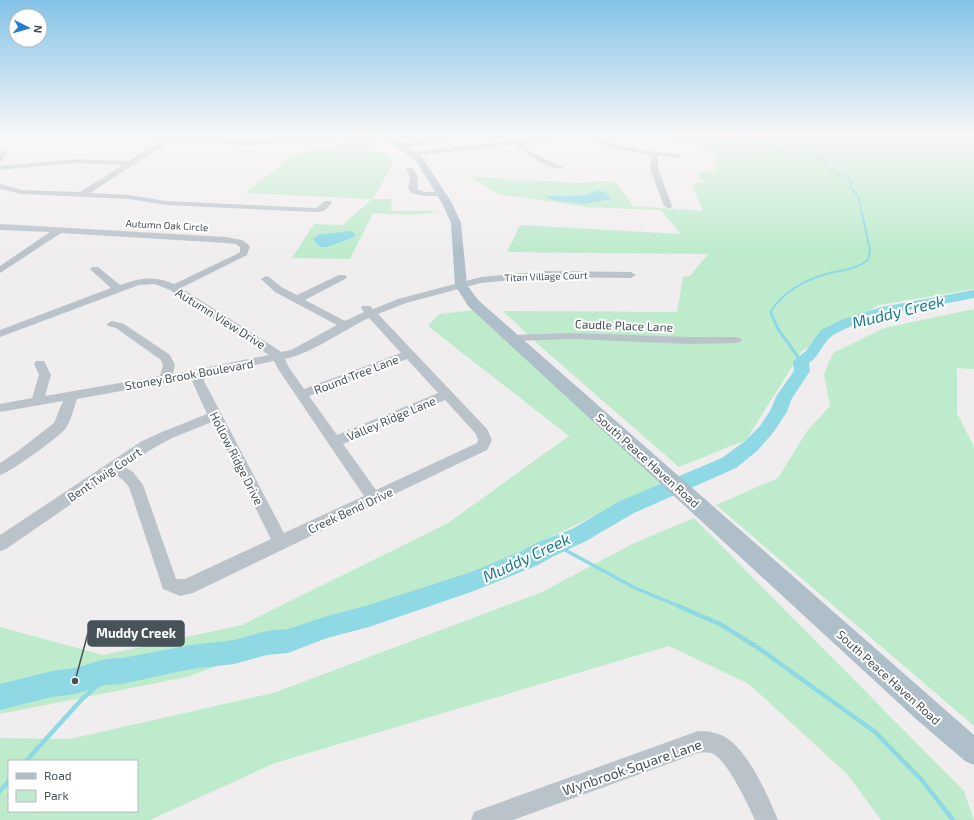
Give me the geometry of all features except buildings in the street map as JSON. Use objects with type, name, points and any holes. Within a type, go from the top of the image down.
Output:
[{"type":"main road","name":"South Peace Haven Road","points":[[430,175],[442,194],[456,223],[461,285],[473,303],[974,752]]},
{"type":"street","points":[[80,195],[111,175]]},
{"type":"street","points":[[413,175],[414,178],[412,188],[414,191],[424,194],[442,194]]},
{"type":"street","points":[[657,175],[668,206]]},
{"type":"street","points":[[0,186],[10,190],[22,192],[129,197],[183,204],[321,209],[328,203]]},
{"type":"street","points":[[254,207],[264,196]]},
{"type":"street","points":[[175,211],[183,204]]},
{"type":"street","name":"Autumn Oak Circle","points":[[0,227],[226,240],[239,242],[245,246],[244,253],[240,256],[174,288]]},
{"type":"street","points":[[0,270],[58,231]]},
{"type":"street","points":[[95,269],[117,288]]},
{"type":"street","name":"Titan Village Court","points":[[461,285],[498,278],[546,274],[631,275]]},
{"type":"street","points":[[298,299],[342,277]]},
{"type":"street","points":[[266,279],[279,290],[342,323]]},
{"type":"street","name":"Autumn View Drive","points":[[0,334],[117,288],[148,280],[160,281],[174,288],[270,349],[279,357],[282,366],[374,499]]},
{"type":"street","name":"Stoney Brook Boulevard","points":[[0,408],[199,373],[295,353],[342,323],[368,310],[461,285]]},
{"type":"street","name":"Creek Bend Drive","points":[[115,467],[128,476],[136,485],[169,584],[174,587],[187,587],[374,499],[478,448],[484,443],[485,440],[482,432],[368,310]]},
{"type":"street","points":[[112,324],[120,326],[166,358],[169,365],[166,378]]},
{"type":"street","name":"Caudle Place Lane","points":[[512,338],[550,336],[608,336],[675,341],[736,340]]},
{"type":"street","name":"Round Tree Lane","points":[[302,394],[409,354]]},
{"type":"street","points":[[37,402],[45,375],[40,364]]},
{"type":"street","name":"Hollow Ridge Drive","points":[[199,373],[198,381],[281,542]]},
{"type":"street","name":"Valley Ridge Lane","points":[[335,442],[447,394]]},
{"type":"street","points":[[0,470],[24,455],[60,426],[72,395]]},
{"type":"street","name":"Bent Twig Court","points":[[0,544],[147,445],[215,416]]},
{"type":"street","name":"Wynbrook Square Lane","points":[[482,820],[698,742],[707,741],[717,744],[726,750],[734,760],[767,820]]},
{"type":"green space","points":[[267,175],[387,175],[373,199],[392,199],[391,211],[440,212],[411,215],[373,213],[350,259],[292,258],[314,224],[343,225],[372,199],[245,193]]},
{"type":"green space","points":[[699,175],[974,175],[974,289],[879,305],[802,351],[746,440],[679,467],[541,347],[503,311],[677,312],[683,277],[690,276],[708,254],[507,252],[520,225],[681,234],[661,210],[586,207],[499,194],[468,176],[574,183],[615,181],[633,206],[703,211],[692,183],[704,183]]},
{"type":"green space","points":[[974,309],[974,369],[957,368],[957,413],[974,447],[974,726],[716,505],[778,478],[807,431],[830,406],[824,374],[833,353],[884,328]]},
{"type":"green space","points":[[474,310],[662,483],[493,565],[187,677],[0,714],[0,627],[103,655],[242,625],[448,523],[569,436],[429,327],[430,323],[440,314]]},
{"type":"green space","points":[[694,518],[964,791],[974,820],[881,820],[847,774],[749,684],[669,646],[275,763],[150,820],[0,820],[0,738],[70,739],[273,693],[542,592],[632,544]]},
{"type":"water","points":[[597,190],[605,192],[612,199],[583,204],[547,198],[547,196],[579,196]]},
{"type":"water","points":[[351,231],[356,235],[354,237],[327,247],[320,247],[313,239],[318,235]]},
{"type":"waterway","points":[[841,175],[852,181],[850,187],[858,196],[862,214]]},
{"type":"waterway","points":[[772,314],[771,311],[782,297],[805,282],[830,273],[855,267],[868,260],[870,250],[862,213]]},
{"type":"waterway","name":"Muddy Creek","points":[[0,697],[52,684],[75,681],[106,672],[122,671],[191,657],[234,652],[267,643],[288,641],[327,627],[369,616],[474,581],[530,558],[544,550],[579,535],[627,507],[729,463],[751,446],[766,430],[778,412],[783,399],[802,371],[801,361],[811,354],[821,338],[829,331],[846,323],[882,312],[974,294]]},
{"type":"waterway","points":[[771,313],[778,329],[801,361]]},
{"type":"waterway","points":[[556,545],[635,588],[681,607]]},
{"type":"waterway","points":[[678,606],[720,624],[760,649],[875,732],[921,779],[953,820]]},
{"type":"waterway","points":[[27,760],[83,698],[99,684],[132,669]]},
{"type":"waterway","points":[[0,791],[8,782]]},
{"type":"place","name":"Muddy Creek","points":[[75,681]]}]
